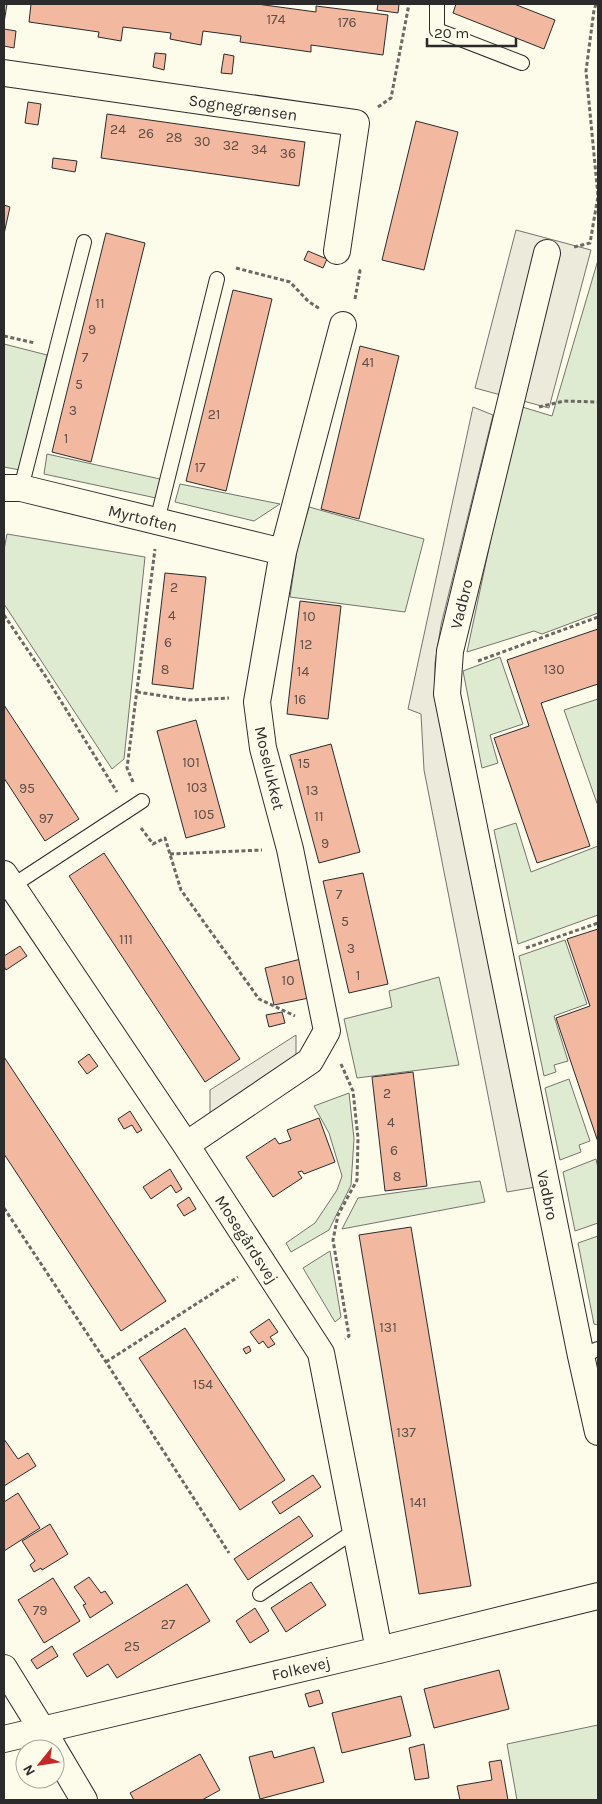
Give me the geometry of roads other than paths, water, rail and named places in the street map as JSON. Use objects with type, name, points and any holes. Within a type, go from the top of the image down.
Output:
[{"type":"street","name":"Sognegrænsen","points":[[4,74],[356,123],[337,251]]},
{"type":"street","name":"Vadbro","points":[[547,253],[450,650],[447,694],[500,958],[590,1353],[598,1432]]},
{"type":"street","name":"Moselukket","points":[[186,1145],[310,1061],[327,1031],[290,849],[263,748],[257,702],[282,552],[343,325]]},
{"type":"street","name":"Myrtoften","points":[[12,488],[282,552]]},
{"type":"street","name":"Mosegårdsvej","points":[[8,880],[186,1145],[321,1353],[380,1650]]},
{"type":"street","name":"Folkevej","points":[[64,1739],[380,1650],[598,1596]]},
{"type":"street","points":[[4,1668],[48,1739]]},
{"type":"street","points":[[65,1768],[84,1800]]},
{"type":"lane","points":[[437,4],[437,30],[522,63]]},
{"type":"lane","points":[[12,488],[56,348],[84,242]]},
{"type":"lane","points":[[157,521],[217,279]]},
{"type":"lane","points":[[8,880],[142,801]]},
{"type":"lane","points":[[260,1594],[356,1530]]}]
